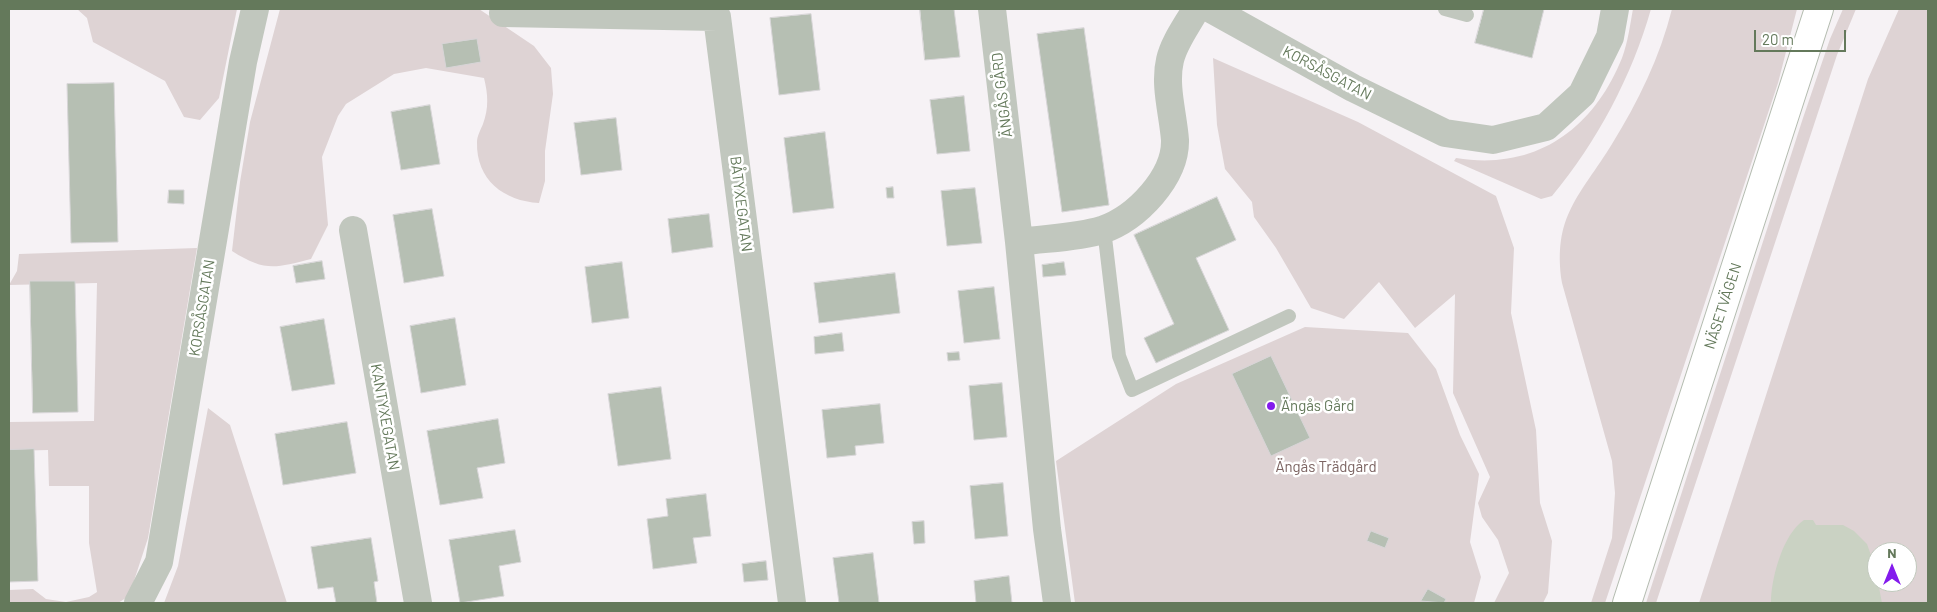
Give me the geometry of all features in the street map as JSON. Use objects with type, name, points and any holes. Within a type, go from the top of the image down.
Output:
[{"type":"street","name":"KORSÅSGATAN","points":[[138,603],[159,562],[242,62],[255,9]]},
{"type":"street","name":"ÄNGÅS GÅRD","points":[[992,9],[1019,242],[1047,529],[1057,603]]},
{"type":"street","points":[[1019,242],[1104,229],[1130,213],[1160,186],[1169,171],[1175,141],[1168,78],[1170,59],[1196,9]]},
{"type":"street","name":"KORSÅSGATAN","points":[[1211,9],[1353,88],[1445,134],[1493,140],[1546,127],[1582,94],[1610,36],[1615,9]]},
{"type":"street","name":"NÄSETVÄGEN","points":[[1627,603],[1819,9]]},
{"type":"street","name":"BÅTYXEGATAN","points":[[503,13],[717,13],[792,603]]},
{"type":"street","name":"KANTYXEGATAN","points":[[353,230],[418,603]]},
{"type":"lane","points":[[1445,9],[1467,15]]},
{"type":"lane","points":[[1104,229],[1119,356],[1132,390],[1289,316]]},
{"type":"green space","points":[[77,9],[237,9],[219,98],[200,120],[184,117],[165,81],[93,42],[87,18]]},
{"type":"green space","points":[[280,9],[479,9],[534,46],[551,68],[553,94],[545,151],[545,181],[539,203],[514,198],[504,193],[494,186],[481,167],[477,142],[487,107],[484,78],[426,68],[394,74],[346,104],[338,116],[322,157],[328,225],[311,259],[279,266],[270,266],[253,262],[232,251],[240,182],[250,122]]},
{"type":"green space","points":[[1633,9],[1651,9],[1634,59],[1598,131],[1552,196],[1541,199],[1454,161],[1456,158],[1485,160],[1511,158],[1536,151],[1558,140],[1578,125],[1595,106],[1610,84],[1622,58]]},
{"type":"green space","points":[[1672,9],[1797,9],[1778,83],[1605,603],[1591,603],[1612,538],[1615,493],[1612,461],[1562,283],[1561,240],[1565,223],[1579,193],[1631,112],[1655,62]]},
{"type":"green space","points":[[1843,9],[1856,9],[1837,55],[1656,603],[1646,603],[1803,118],[1830,39]]},
{"type":"green space","points":[[1899,9],[1928,9],[1928,603],[1699,603],[1868,79]]},
{"type":"green space","points":[[1213,58],[1358,122],[1496,196],[1514,248],[1511,313],[1536,430],[1540,503],[1552,541],[1548,593],[1543,603],[1494,603],[1509,573],[1498,540],[1482,517],[1478,503],[1490,477],[1453,393],[1455,294],[1415,328],[1379,282],[1344,319],[1311,308],[1276,248],[1254,217],[1252,202],[1225,169],[1217,125]]},
{"type":"green space","points":[[197,248],[148,538],[129,596],[118,603],[9,603],[9,590],[33,589],[46,599],[66,602],[89,597],[97,592],[89,543],[89,486],[49,486],[48,450],[9,451],[9,422],[94,421],[97,283],[9,285],[17,271],[19,254]]},
{"type":"green space","name":"Ängås Trädgård","points":[[1305,327],[1408,333],[1436,369],[1460,435],[1479,474],[1470,542],[1481,577],[1474,603],[1075,603],[1056,461],[1176,384]]},
{"type":"green space","points":[[208,408],[230,425],[287,603],[164,603],[178,566]]},
{"type":"shaded area","points":[[1804,520],[1813,520],[1816,525],[1843,525],[1854,531],[1867,544],[1867,592],[1880,592],[1882,603],[1771,603],[1773,581],[1780,557],[1790,535]]},
{"type":"building","points":[[920,9],[954,9],[960,57],[925,60]]},
{"type":"building","points":[[1484,9],[1544,9],[1532,58],[1475,43]]},
{"type":"building","points":[[811,14],[820,90],[779,95],[770,18]]},
{"type":"building","points":[[1084,28],[1109,205],[1062,212],[1037,34]]},
{"type":"building","points":[[477,39],[481,62],[446,68],[442,44]]},
{"type":"building","points":[[114,83],[118,242],[71,243],[67,84]]},
{"type":"building","points":[[964,96],[970,151],[937,154],[930,100]]},
{"type":"building","points":[[430,105],[440,164],[401,170],[391,112]]},
{"type":"building","points":[[616,118],[622,170],[581,175],[574,123]]},
{"type":"building","points":[[825,132],[834,208],[793,213],[784,138]]},
{"type":"building","points":[[893,187],[894,198],[887,198],[886,188]]},
{"type":"building","points":[[975,188],[982,243],[947,246],[941,191]]},
{"type":"building","points":[[169,190],[184,190],[184,204],[168,203]]},
{"type":"building","points":[[1217,197],[1236,240],[1196,258],[1229,330],[1156,363],[1144,338],[1174,324],[1134,235]]},
{"type":"building","points":[[432,209],[444,276],[404,283],[393,215]]},
{"type":"building","points":[[709,214],[713,247],[672,253],[668,219]]},
{"type":"building","points":[[322,261],[325,279],[296,283],[293,266]]},
{"type":"building","points":[[622,262],[629,318],[592,323],[585,267]]},
{"type":"building","points":[[1064,262],[1066,275],[1043,277],[1042,265]]},
{"type":"building","points":[[895,273],[900,313],[819,323],[814,283]]},
{"type":"building","points":[[30,281],[75,281],[78,412],[33,413]]},
{"type":"building","points":[[994,287],[1000,339],[964,343],[958,291]]},
{"type":"building","points":[[455,318],[466,385],[421,393],[410,326]]},
{"type":"building","points":[[324,319],[335,384],[292,391],[280,327]]},
{"type":"building","points":[[842,333],[844,351],[815,354],[814,337]]},
{"type":"building","points":[[959,352],[960,360],[948,361],[947,353]]},
{"type":"building","name":"Ängås Gård","points":[[1271,356],[1310,438],[1271,456],[1232,374]]},
{"type":"building","points":[[1002,383],[1007,437],[974,440],[969,386]]},
{"type":"building","points":[[661,387],[671,459],[618,466],[608,394]]},
{"type":"building","points":[[880,404],[884,443],[855,446],[856,455],[827,458],[822,410]]},
{"type":"building","points":[[498,419],[505,463],[477,468],[483,498],[440,505],[427,431]]},
{"type":"building","points":[[347,422],[356,473],[283,485],[275,434]]},
{"type":"building","points":[[34,449],[38,581],[9,582],[9,450]]},
{"type":"building","points":[[1003,483],[1008,536],[975,539],[970,486]]},
{"type":"building","points":[[706,494],[711,536],[693,538],[697,563],[653,569],[647,519],[668,516],[666,499]]},
{"type":"building","points":[[924,521],[925,543],[914,544],[912,522]]},
{"type":"building","points":[[515,530],[521,562],[499,566],[504,596],[460,603],[449,540]]},
{"type":"building","points":[[1371,531],[1389,538],[1385,548],[1367,541]]},
{"type":"building","points":[[371,538],[378,581],[374,582],[377,603],[336,603],[333,587],[318,589],[311,547]]},
{"type":"building","points":[[873,553],[879,603],[839,603],[833,558]]},
{"type":"building","points":[[766,561],[768,580],[744,582],[742,564]]},
{"type":"building","points":[[1009,576],[1012,603],[976,603],[974,581]]},
{"type":"building","points":[[1428,589],[1446,599],[1444,603],[1421,601]]},
{"type":"place","name":"Ängås Gård","points":[[1271,406]]}]
